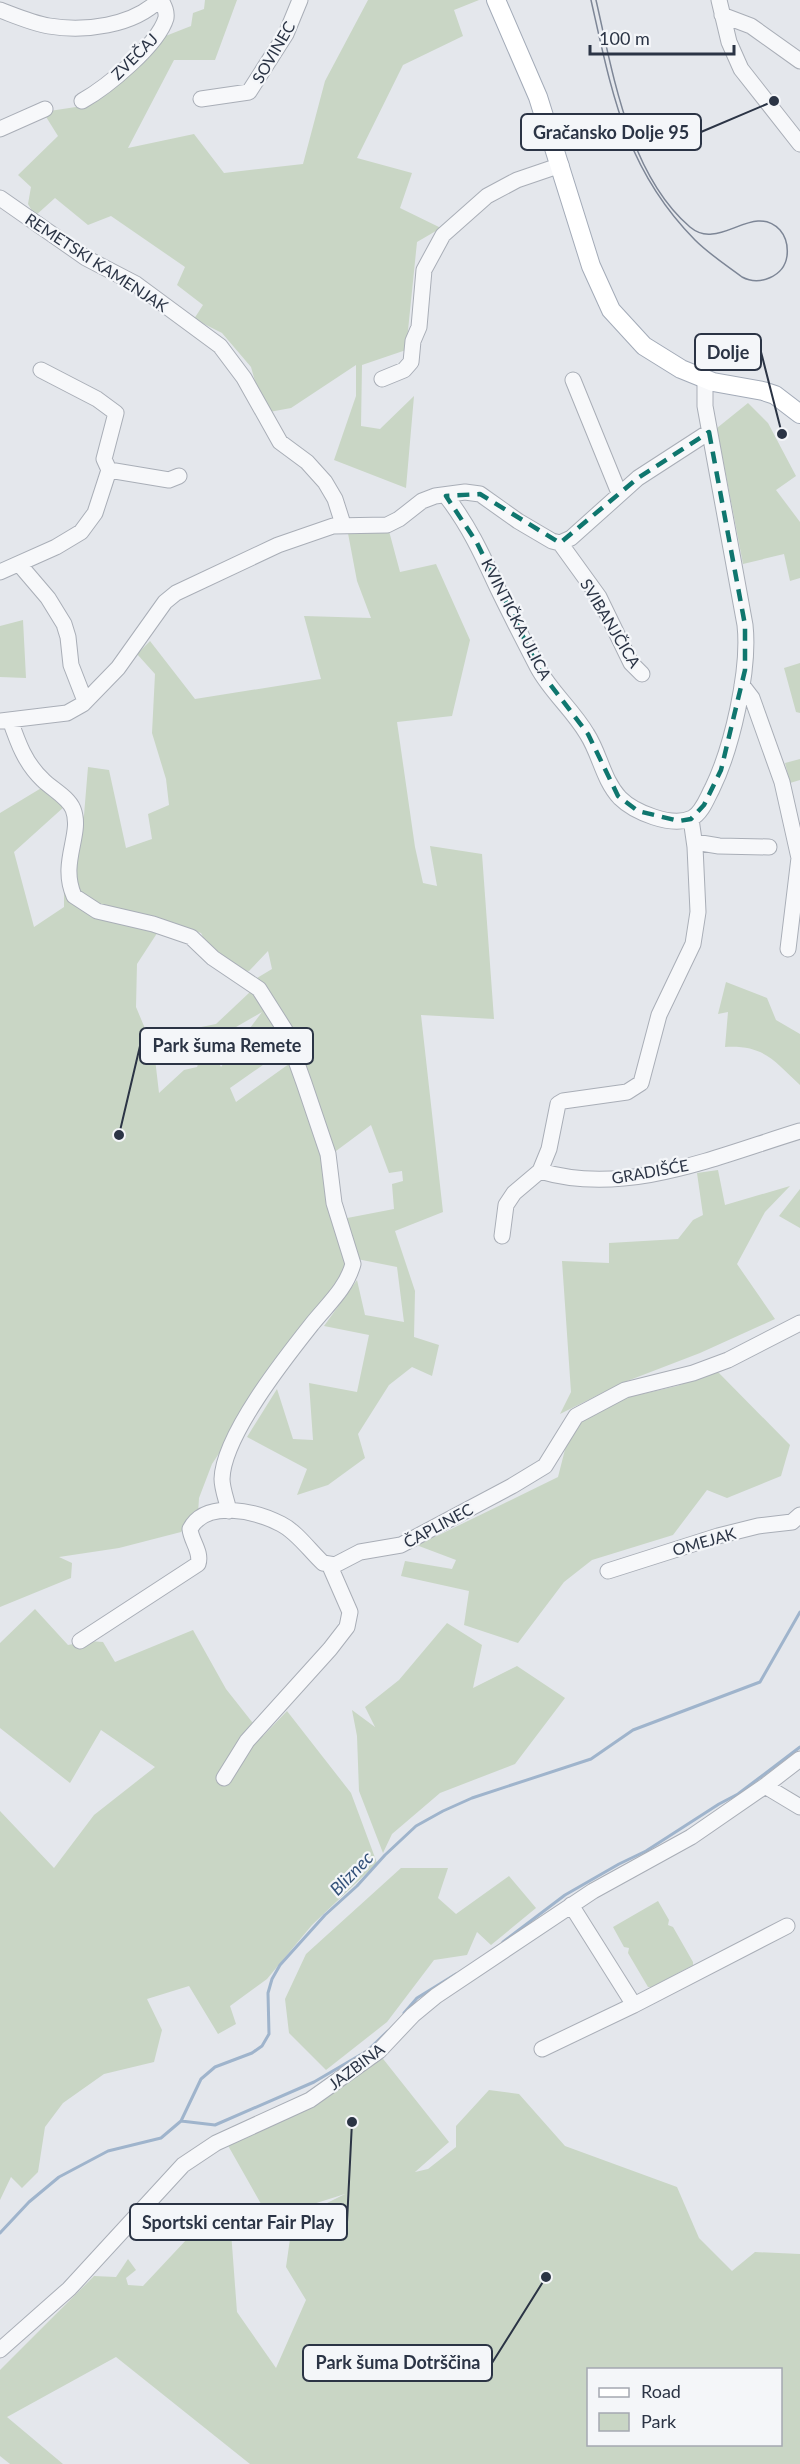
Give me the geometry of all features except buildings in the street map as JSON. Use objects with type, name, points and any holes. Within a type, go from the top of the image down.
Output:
[{"type":"main road","points":[[496,0],[538,97],[592,270],[611,310],[623,325],[652,352],[705,379],[763,390],[775,395],[798,415]]},
{"type":"street","points":[[0,10],[49,26],[84,28],[128,18],[146,11],[160,0]]},
{"type":"street","name":"ZVEČAJ","points":[[82,101],[108,82],[155,38],[166,16],[166,9],[160,0]]},
{"type":"street","name":"SOVINEC","points":[[201,99],[249,93],[286,34],[300,0]]},
{"type":"street","points":[[721,8],[800,61]]},
{"type":"street","points":[[721,8],[729,42],[741,69],[800,144]]},
{"type":"street","points":[[0,129],[45,109]]},
{"type":"street","points":[[382,379],[404,370],[411,362],[413,341],[419,327],[424,270],[443,235],[487,196],[517,180],[561,165]]},
{"type":"street","name":"REMETSKI KAMENJAK","points":[[0,198],[86,258],[136,284],[220,346],[244,378],[280,442],[307,462],[325,482],[335,499],[343,524]]},
{"type":"street","points":[[0,572],[81,532],[95,513],[110,470],[104,459],[116,413],[97,399],[41,370]]},
{"type":"street","points":[[502,1236],[506,1205],[514,1193],[540,1171],[549,1149],[558,1104],[563,1101],[627,1092],[641,1083],[659,1015],[693,944],[698,912],[695,842],[691,819],[704,805],[721,770],[742,685],[747,650],[745,625],[709,432],[705,406],[705,379]]},
{"type":"street","points":[[573,380],[619,494]]},
{"type":"street","points":[[561,543],[571,538],[638,478],[709,432]]},
{"type":"street","points":[[110,470],[169,480],[178,476]]},
{"type":"street","name":"SVIBANJČICA","points":[[446,496],[465,492],[480,494],[518,521],[552,541],[561,543],[599,597],[631,663],[642,674]]},
{"type":"street","points":[[229,1511],[222,1479],[234,1438],[271,1378],[313,1323],[337,1297],[353,1264],[334,1203],[328,1154],[285,1030],[254,984],[213,958],[202,946],[185,934],[97,911],[74,896],[68,876],[75,828],[73,808],[68,801],[42,780],[23,756],[5,721],[57,716],[67,713],[85,701],[130,654],[153,619],[176,592],[278,545],[343,524],[387,525],[399,519],[422,501],[435,495],[446,496]]},
{"type":"street","name":"KVINTIČKA ULICA","points":[[446,496],[461,515],[477,543],[540,671],[588,734],[604,775],[618,796],[628,805],[652,816],[679,821],[691,819]]},
{"type":"street","points":[[19,564],[48,597],[64,624],[71,664],[85,701]]},
{"type":"street","points":[[742,685],[752,698],[782,782],[799,858],[788,949]]},
{"type":"street","points":[[695,842],[719,846],[769,847]]},
{"type":"street","name":"GRADIŠĆE","points":[[540,1171],[594,1179],[632,1177],[669,1170],[800,1131]]},
{"type":"street","name":"ČAPLINEC","points":[[328,1564],[335,1565],[360,1552],[400,1545],[512,1486],[545,1466],[576,1416],[625,1390],[693,1373],[728,1360],[800,1323]]},
{"type":"street","points":[[80,1641],[198,1564],[200,1557],[190,1529],[201,1515],[229,1511],[253,1514],[281,1524],[323,1563],[328,1564],[350,1612],[347,1627],[335,1644],[247,1741],[224,1778]]},
{"type":"street","name":"OMEJAK","points":[[608,1571],[718,1536],[758,1526],[792,1522],[800,1515]]},
{"type":"street","name":"JAZBINA","points":[[0,2350],[69,2289],[160,2188],[199,2152],[310,2100],[379,2051],[413,2015],[436,1996],[571,1905],[690,1837],[800,1759]]},
{"type":"street","points":[[765,1786],[800,1807]]},
{"type":"street","points":[[571,1905],[634,2005]]},
{"type":"street","points":[[542,2049],[634,2005],[787,1926]]},
{"type":"highlighted area","points":[[709,432],[745,625],[745,670],[721,770],[704,805],[691,819],[679,821],[638,811],[618,796],[588,734],[540,671],[477,543],[446,496],[480,494],[560,543],[638,478]]},
{"type":"green space","points":[[205,0],[237,0],[215,60],[174,60],[128,148],[194,134],[224,173],[303,164],[325,81],[368,0],[479,0],[454,10],[463,36],[403,65],[357,158],[412,173],[400,208],[441,228],[417,242],[406,350],[362,365],[361,426],[380,429],[414,396],[406,488],[334,460],[356,396],[356,365],[291,408],[264,413],[251,367],[222,333],[194,319],[203,305],[177,285],[185,267],[111,216],[88,225],[55,198],[35,216],[28,204],[31,187],[18,175],[58,136],[43,112],[89,105],[163,37],[191,26],[193,13],[204,9]]},
{"type":"green space","points":[[748,403],[768,423],[796,476],[776,490],[800,522],[800,578],[790,581],[784,554],[743,564],[717,428]]},
{"type":"green space","points":[[347,528],[389,531],[400,572],[436,564],[470,640],[452,716],[397,722],[415,847],[423,883],[437,886],[430,846],[482,854],[494,1019],[421,1015],[443,1212],[395,1231],[415,1291],[414,1337],[439,1345],[432,1376],[412,1367],[389,1385],[358,1434],[365,1458],[328,1485],[297,1495],[307,1469],[247,1437],[277,1389],[293,1439],[313,1440],[309,1383],[357,1392],[369,1335],[324,1326],[357,1280],[365,1315],[404,1322],[397,1267],[357,1259],[342,1219],[394,1209],[392,1184],[403,1181],[402,1171],[389,1173],[371,1125],[332,1154],[307,1103],[321,1148],[325,1175],[351,1262],[347,1283],[301,1329],[212,1464],[199,1498],[198,1514],[181,1532],[119,1548],[59,1557],[72,1563],[71,1578],[0,1607],[0,813],[43,787],[65,806],[14,852],[34,927],[64,907],[64,864],[84,815],[88,767],[109,770],[126,848],[152,839],[148,814],[169,805],[166,779],[152,733],[155,674],[137,654],[150,641],[195,699],[321,679],[304,616],[371,618],[357,581]],"holes":[[[165,921],[201,933],[211,953],[240,970],[249,971],[268,951],[272,969],[257,978],[262,995],[250,992],[216,1024],[191,1029],[205,1046],[197,1067],[184,1070],[159,1093],[154,1050],[136,1007],[137,964]],[[262,1012],[221,1067],[219,1063],[224,1034]],[[280,1053],[293,1061],[236,1102],[230,1088]]]},
{"type":"green space","points":[[23,620],[26,678],[0,677],[0,626]]},
{"type":"green space","points":[[800,663],[800,713],[796,712],[784,668]]},
{"type":"green space","points":[[800,759],[800,780],[790,783],[785,763]]},
{"type":"green space","points":[[726,982],[767,998],[776,1020],[800,1034],[800,1085],[768,1056],[750,1049],[725,1047],[728,1012],[718,1014]]},
{"type":"green space","points":[[718,1170],[725,1205],[790,1186],[765,1212],[737,1264],[775,1319],[700,1353],[622,1383],[560,1414],[571,1392],[562,1261],[609,1263],[609,1243],[678,1239],[693,1220],[703,1215],[697,1173]]},
{"type":"green space","points":[[800,1189],[800,1228],[779,1216]]},
{"type":"green space","points":[[717,1371],[790,1445],[781,1476],[727,1498],[707,1490],[673,1535],[592,1560],[564,1582],[518,1643],[464,1625],[469,1591],[401,1576],[405,1561],[452,1569],[456,1560],[411,1543],[437,1536],[558,1477],[572,1422],[629,1397],[677,1386]]},
{"type":"green space","points":[[35,1609],[68,1645],[89,1641],[103,1642],[115,1662],[193,1630],[226,1689],[263,1736],[287,1711],[351,1793],[377,1863],[312,1925],[267,1979],[230,2006],[236,2024],[218,2034],[189,1986],[147,1999],[162,2030],[154,2062],[104,2074],[63,2103],[45,2127],[38,2172],[22,2188],[11,2177],[0,2200],[0,1811],[54,1868],[94,1815],[155,1767],[101,1730],[70,1783],[0,1728],[0,1643]]},
{"type":"green space","points":[[447,1623],[482,1645],[473,1688],[517,1666],[565,1698],[515,1764],[440,1793],[392,1834],[383,1853],[359,1791],[357,1736],[352,1710],[375,1727],[365,1707],[399,1680]]},
{"type":"green space","points":[[401,1868],[448,1868],[438,1898],[456,1914],[509,1876],[536,1908],[491,1945],[477,1932],[467,1955],[434,1960],[387,2022],[326,2070],[289,2033],[285,1999],[306,1954]]},
{"type":"green space","points":[[658,1901],[669,1920],[668,1925],[673,1927],[693,1965],[648,1987],[628,1953],[629,1948],[624,1947],[613,1927]]},
{"type":"green space","points":[[380,2055],[449,2142],[415,2172],[428,2169],[456,2147],[456,2126],[489,2090],[519,2094],[565,2146],[677,2187],[699,2238],[732,2271],[755,2252],[800,2254],[800,2464],[250,2464],[116,2357],[7,2417],[63,2464],[10,2464],[0,2456],[0,2370],[94,2276],[116,2277],[128,2259],[136,2270],[126,2278],[128,2285],[143,2286],[187,2239],[229,2205],[237,2312],[276,2368],[306,2300],[286,2267],[291,2232],[307,2213],[345,2194],[269,2218],[226,2142]]},
{"type":"waterway","name":"Bliznec","points":[[0,2233],[29,2202],[59,2177],[108,2151],[161,2138],[181,2121],[201,2079],[215,2067],[252,2053],[262,2046],[269,2034],[268,1993],[272,1979],[280,1965],[325,1915],[416,1826],[472,1798],[591,1759],[633,1730],[760,1682],[800,1612]]},
{"type":"waterway","points":[[503,1942],[565,1895],[646,1851],[738,1794],[800,1747]]},
{"type":"waterway","points":[[404,2013],[417,1998],[456,1974]]},
{"type":"waterway","points":[[181,2121],[215,2125],[314,2082],[367,2051],[388,2031]]},
{"type":"tram line","points":[[591,0],[615,98],[637,157],[652,186],[671,213],[712,255],[749,280],[770,278],[781,269],[787,256],[785,239],[780,230],[764,221],[755,221],[720,233],[700,233],[690,227],[669,205],[652,180],[626,122],[596,0]]},
{"type":"place","name":"Gračansko Dolje 95","points":[[774,101]]},
{"type":"place","name":"Dolje","points":[[782,434]]},
{"type":"place","name":"Park šuma Remete","points":[[119,1135]]},
{"type":"place","name":"Sportski centar Fair Play","points":[[352,2122]]},
{"type":"place","name":"Park šuma Dotrščina","points":[[546,2277]]}]
